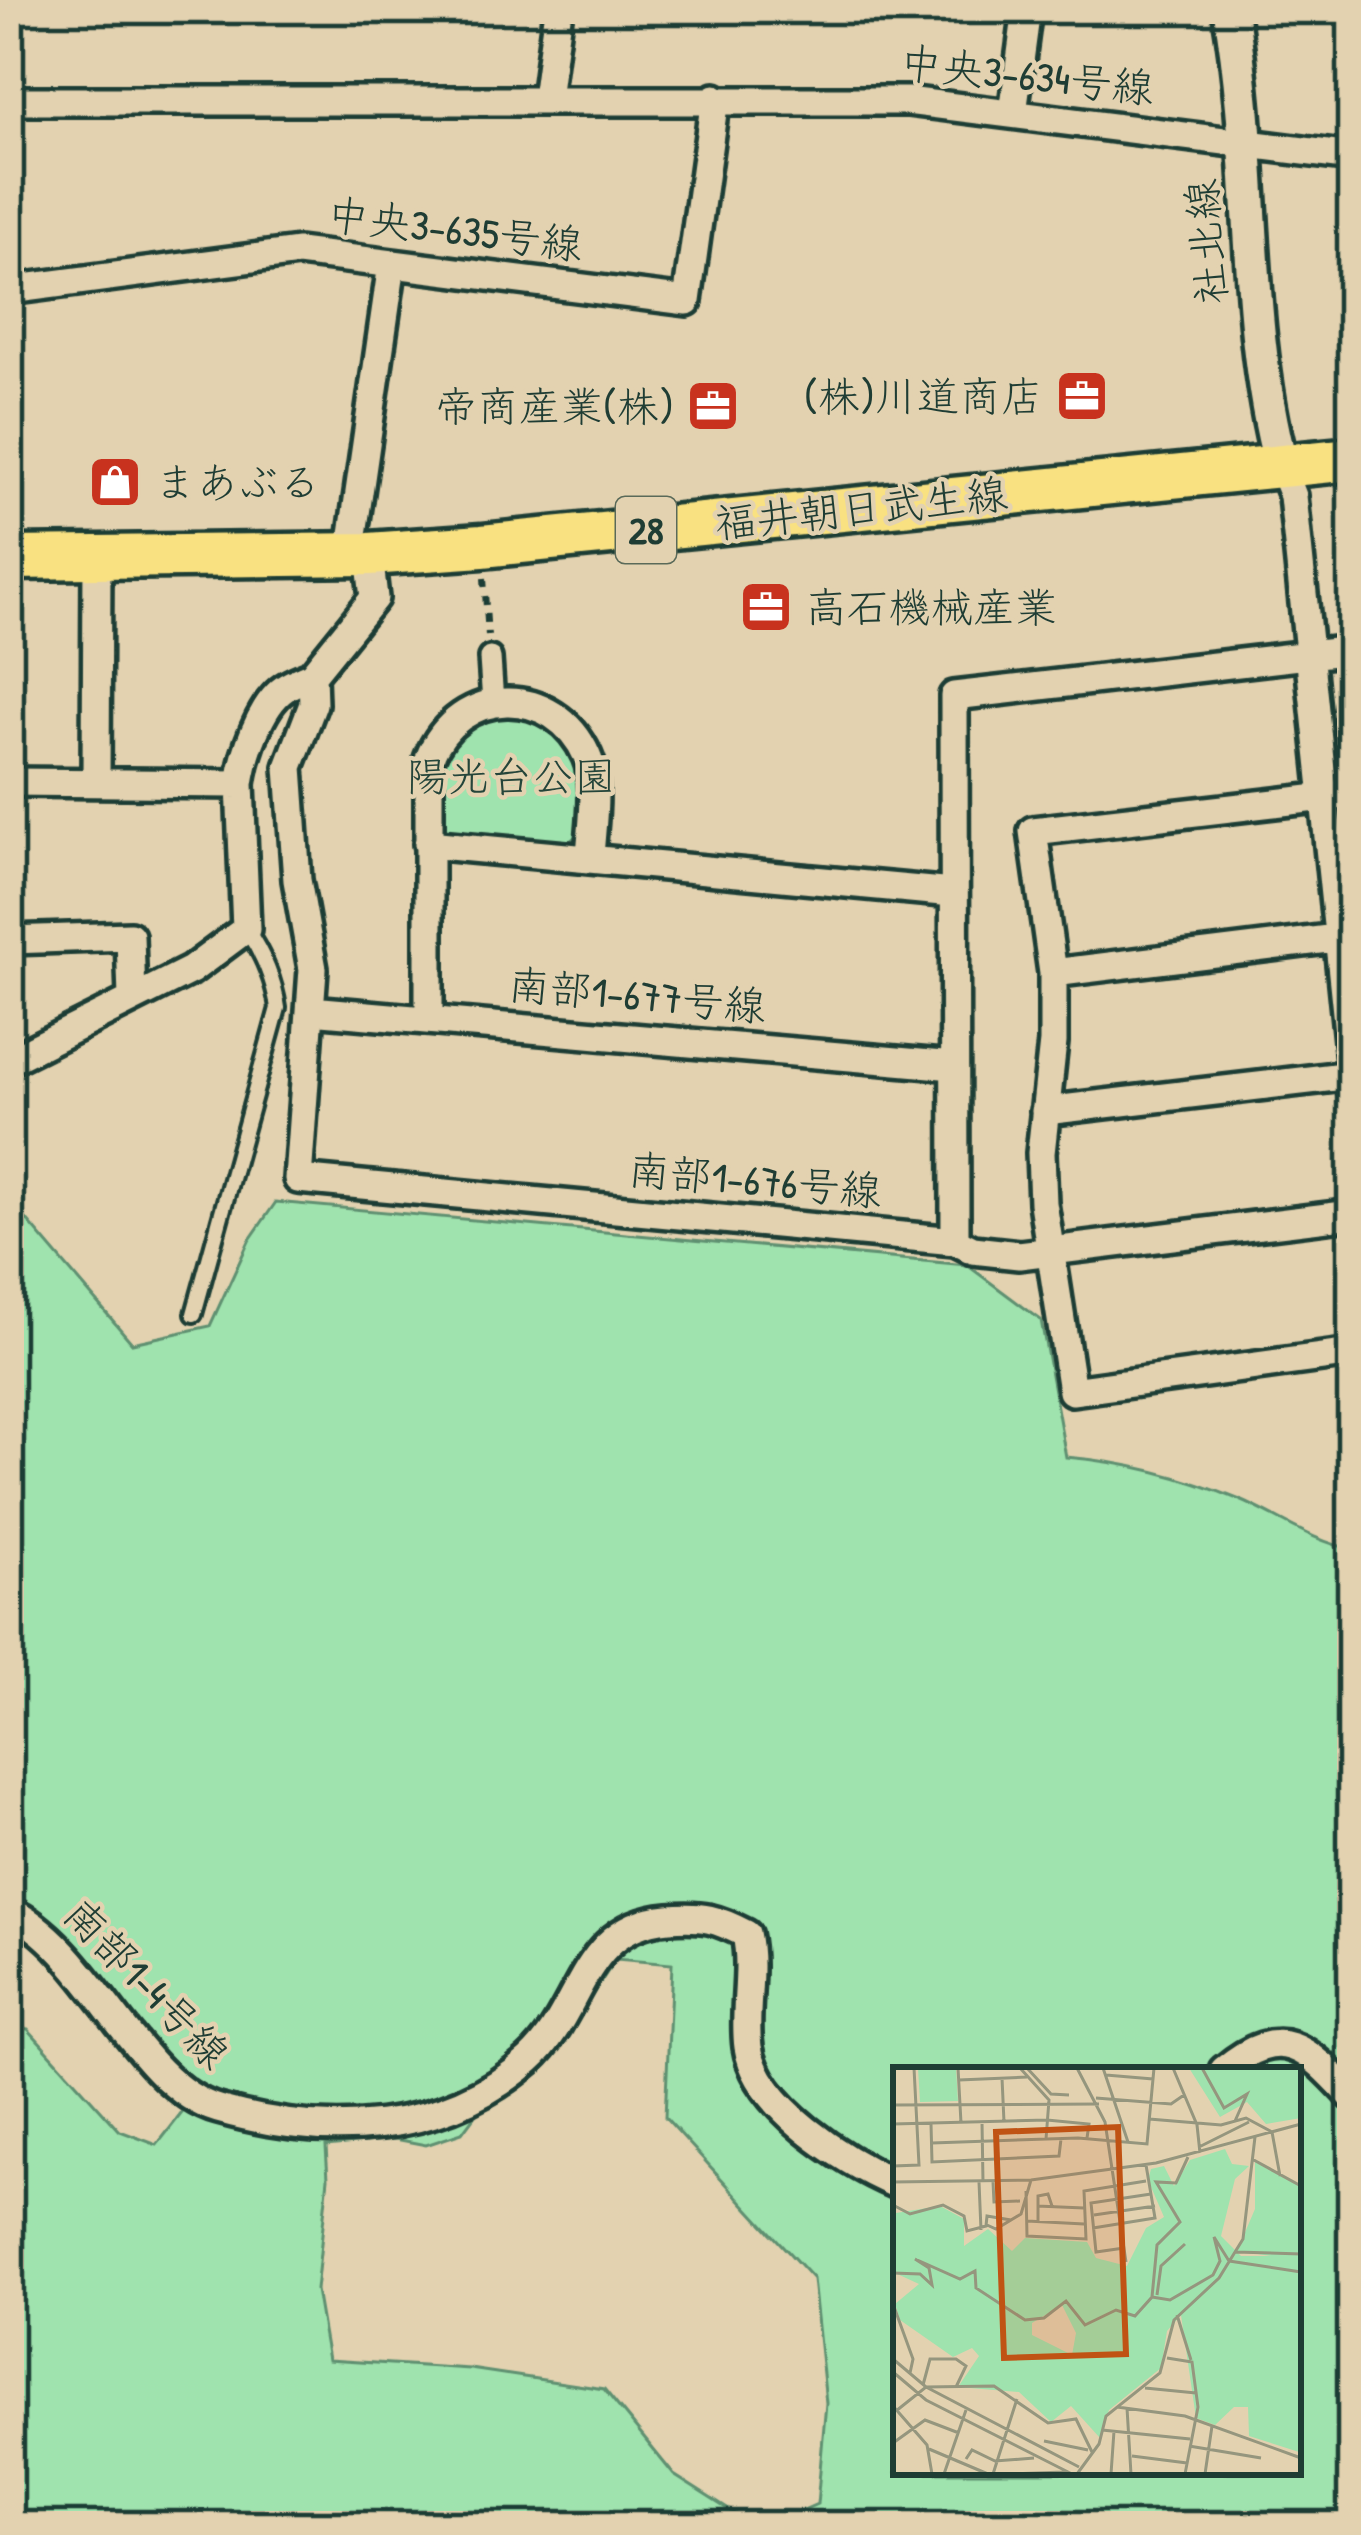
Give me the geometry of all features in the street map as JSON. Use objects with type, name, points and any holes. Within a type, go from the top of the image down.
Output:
[{"type":"main road","name":"福井朝日武生線","points":[[9,558],[360,555],[1352,459]]},
{"type":"street","points":[[546,99],[558,9]]},
{"type":"street","points":[[1013,113],[1027,9]]},
{"type":"street","name":"社北線","points":[[1230,9],[1264,402],[1281,465]]},
{"type":"street","name":"中央3-635号線","points":[[9,290],[298,252],[687,301],[716,98]]},
{"type":"street","name":"中央3-634号線","points":[[9,101],[907,101],[1352,157]]},
{"type":"street","name":"南部1-676号線","points":[[392,264],[360,555],[374,598],[312,676],[313,704],[290,767],[297,880],[313,969],[298,1179],[955,1241]]},
{"type":"street","points":[[1045,1111],[1352,1073],[1338,795],[1310,656],[1293,496],[1281,465]]},
{"type":"street","points":[[96,782],[97,557]]},
{"type":"street","points":[[1352,650],[954,696],[953,893],[955,1241],[973,1250],[1019,1255],[1352,1214]]},
{"type":"street","points":[[490,658],[493,703]]},
{"type":"street","points":[[9,1060],[190,970],[246,929],[240,784],[254,731],[282,689],[312,676]]},
{"type":"street","points":[[429,1019],[429,759],[438,736],[476,707],[493,703],[512,701],[556,715],[590,761],[590,859]]},
{"type":"street","points":[[9,782],[240,784]]},
{"type":"street","points":[[1338,795],[1033,831],[1054,973],[1042,1203],[1072,1391],[1352,1352]]},
{"type":"street","points":[[428,844],[953,893]]},
{"type":"street","points":[[9,940],[130,936],[132,998]]},
{"type":"street","points":[[1054,973],[1345,937]]},
{"type":"street","name":"南部1-677号線","points":[[311,1010],[954,1066]]},
{"type":"street","name":"南部1-4号線","points":[[9,1911],[32,1922],[60,1950],[168,2078],[194,2098],[214,2108],[290,2124],[355,2128],[410,2121],[455,2108],[523,2065],[605,1946],[636,1921],[712,1917],[746,1934],[751,1958],[748,2048],[761,2083],[808,2130],[859,2168],[893,2183]]},
{"type":"street","points":[[1228,2067],[1256,2048],[1292,2044],[1316,2058],[1352,2096]]},
{"type":"lane","points":[[194,1314],[278,1008],[276,988],[246,929]]},
{"type":"path","points":[[484,572],[490,658]]},
{"type":"green space","name":"陽光台公園","points":[[496,714],[534,717],[550,725],[570,750],[576,766],[579,818],[578,834],[568,843],[446,831],[438,821],[444,754],[461,734]]},
{"type":"green space","points":[[9,1199],[132,1343],[210,1326],[249,1241],[276,1202],[967,1265],[1041,1320],[1066,1457],[1133,1467],[1198,1484],[1352,1549],[1352,2526],[767,2526],[817,2504],[826,2403],[813,2279],[665,2117],[672,1964],[616,1959],[542,2071],[479,2110],[462,2133],[426,2145],[395,2139],[326,2146],[328,2178],[316,2290],[328,2360],[470,2369],[604,2389],[674,2475],[754,2526],[9,2526],[9,2027],[28,2029],[120,2131],[157,2145],[185,2109],[41,1947],[9,1925]]},
{"type":"place","name":"(株)川道商店","points":[[1082,396]]},
{"type":"place","name":"帝商産業(株)","points":[[713,406]]},
{"type":"place","name":"まあぶる","points":[[115,482]]},
{"type":"place","name":"高石機械産業","points":[[766,607]]}]
